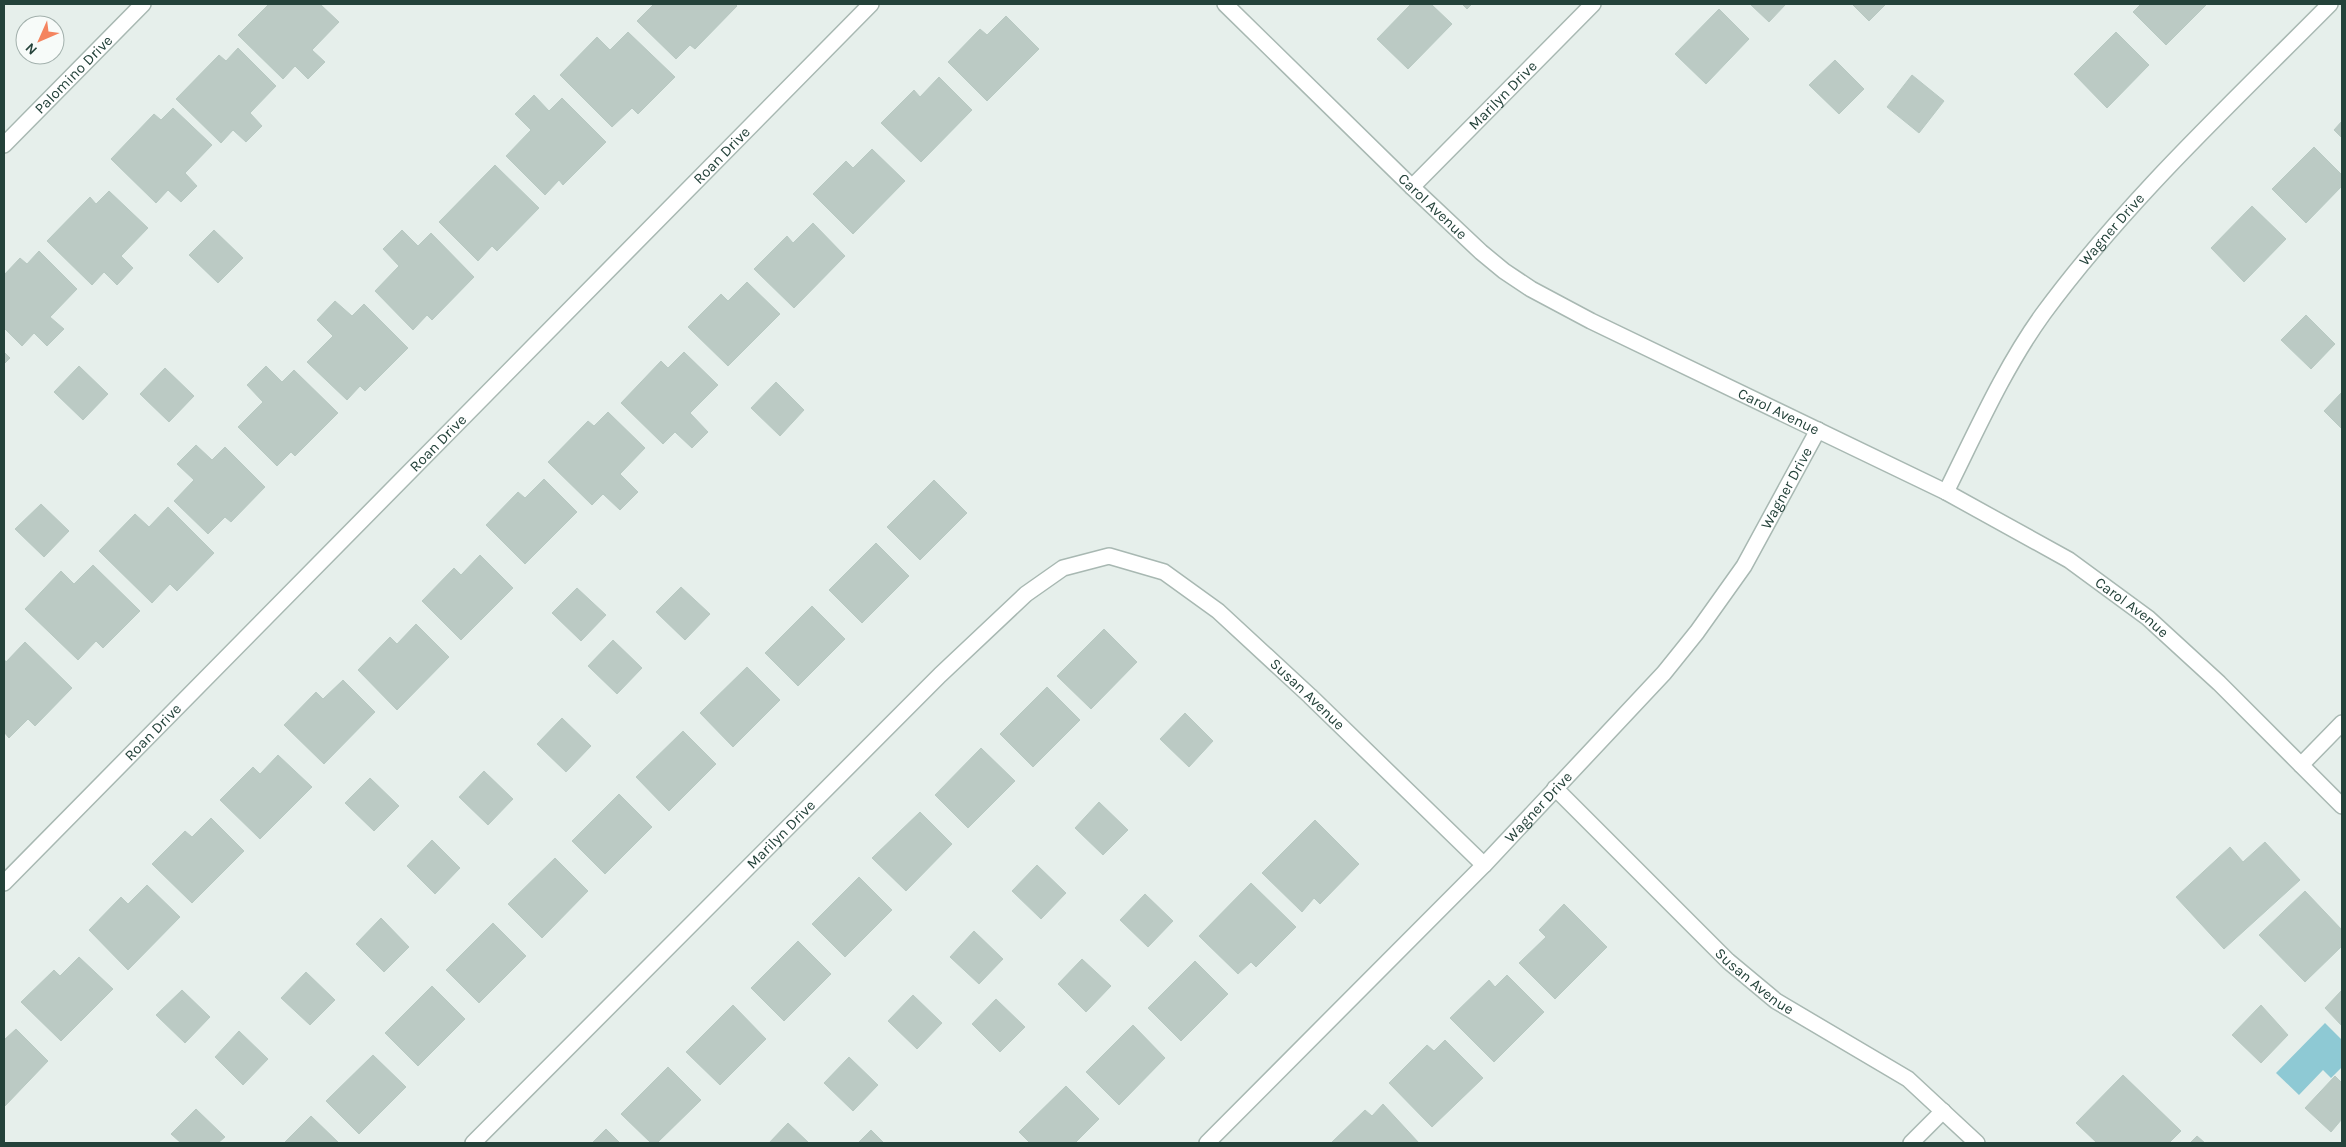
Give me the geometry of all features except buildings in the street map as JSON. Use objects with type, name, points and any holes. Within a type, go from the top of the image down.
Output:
[{"type":"street","name":"Palomino Drive","points":[[4,145],[143,4]]},
{"type":"street","name":"Roan Drive","points":[[4,883],[871,4]]},
{"type":"street","name":"Carol Avenue","points":[[1225,4],[1412,187],[1504,271],[1532,289],[1591,321],[1946,492],[2047,546],[2125,599],[2218,683],[2342,806]]},
{"type":"street","name":"Marilyn Drive","points":[[1412,187],[1593,4]]},
{"type":"street","name":"Wagner Drive","points":[[1946,492],[2007,371],[2042,315],[2094,248],[2157,178],[2330,4]]},
{"type":"street","name":"Wagner Drive","points":[[1208,1143],[1484,865],[1658,680],[1697,632],[1744,566],[1761,538],[1818,430]]},
{"type":"street","name":"Marilyn Drive","points":[[473,1143],[940,675],[1026,594],[1063,568],[1109,556]]},
{"type":"street","name":"Susan Avenue","points":[[1109,556],[1164,572],[1218,611],[1310,696],[1484,865]]},
{"type":"street","points":[[2301,765],[2342,723]]},
{"type":"street","name":"Susan Avenue","points":[[1555,788],[1735,967],[1776,1001],[1908,1079],[1977,1143]]},
{"type":"street","points":[[1911,1143],[1943,1111]]},
{"type":"water","points":[[2325,1023],[2342,1040],[2342,1067],[2331,1078],[2323,1070],[2299,1095],[2276,1073]]}]
